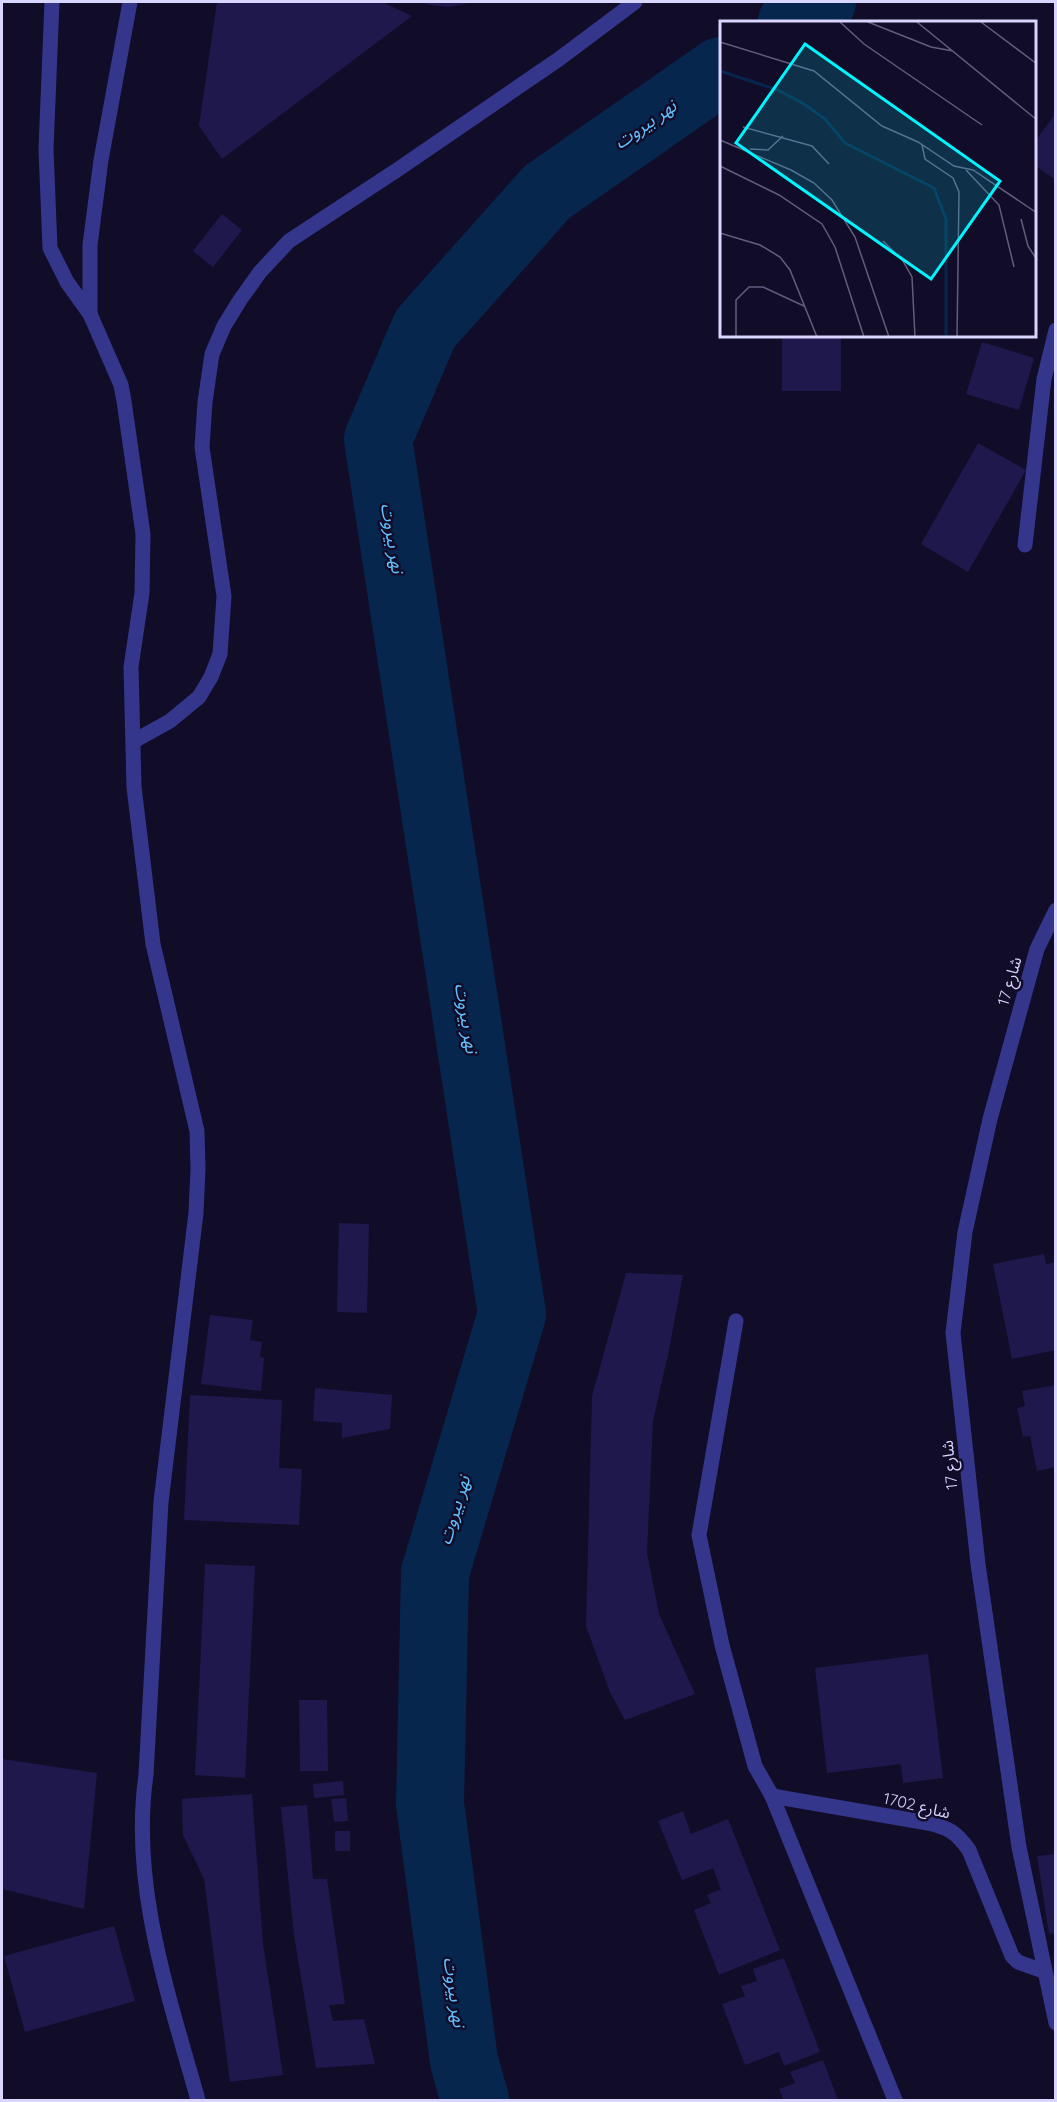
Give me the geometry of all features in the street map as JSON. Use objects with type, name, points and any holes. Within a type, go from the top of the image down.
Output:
[{"type":"street","points":[[52,2],[46,149],[50,248],[67,282],[90,314],[121,385],[143,534],[142,593],[131,667],[134,787],[153,944],[197,1131],[196,1213],[161,1502],[146,1775],[141,1809],[147,1896],[155,1937],[198,2100]]},
{"type":"street","points":[[90,314],[91,234],[101,160],[130,2]]},
{"type":"street","points":[[134,741],[170,721],[200,697],[220,654],[224,596],[202,447],[205,402],[213,354],[224,326],[240,300],[260,272],[289,241],[531,78],[635,2]]},
{"type":"street","points":[[1025,544],[1044,379],[1056,330]]},
{"type":"street","name":"شارع 17","points":[[1056,910],[1037,949],[990,1119],[965,1232],[954,1333],[981,1588],[1018,1847],[1056,2023]]},
{"type":"street","points":[[736,1321],[699,1535],[722,1645],[755,1766],[772,1796],[895,2100]]},
{"type":"street","name":"شارع 1702","points":[[772,1796],[948,1828],[959,1836],[973,1857],[1012,1956],[1018,1962],[1043,1971]]},
{"type":"building","points":[[217,2],[382,2],[412,16],[222,159],[199,126]]},
{"type":"building","points":[[419,2],[469,2],[469,3],[449,7]]},
{"type":"building","points":[[1056,113],[1056,180],[1036,166],[1036,140]]},
{"type":"building","points":[[222,214],[242,230],[213,267],[193,251]]},
{"type":"building","points":[[782,338],[841,338],[841,391],[782,391]]},
{"type":"building","points":[[982,342],[1034,358],[1019,410],[966,394]]},
{"type":"building","points":[[978,443],[1026,470],[968,572],[921,544]]},
{"type":"building","points":[[339,1223],[369,1224],[367,1313],[337,1312]]},
{"type":"building","points":[[1044,1254],[1046,1264],[1056,1262],[1056,1350],[1012,1359],[993,1264]]},
{"type":"building","points":[[626,1273],[683,1275],[653,1421],[647,1553],[659,1614],[695,1694],[625,1720],[610,1692],[586,1626],[592,1396]]},
{"type":"building","points":[[210,1315],[253,1320],[250,1340],[262,1342],[260,1357],[264,1358],[261,1391],[201,1384]]},
{"type":"building","points":[[1056,1385],[1056,1467],[1037,1471],[1030,1436],[1023,1437],[1017,1408],[1025,1406],[1022,1391]]},
{"type":"building","points":[[315,1388],[392,1395],[390,1429],[342,1438],[342,1423],[313,1421]]},
{"type":"building","points":[[190,1395],[282,1400],[279,1468],[302,1469],[299,1525],[184,1520]]},
{"type":"building","points":[[205,1564],[255,1566],[245,1778],[195,1775]]},
{"type":"building","points":[[928,1654],[943,1778],[903,1783],[901,1764],[827,1773],[815,1668]]},
{"type":"building","points":[[299,1700],[327,1700],[328,1771],[300,1771]]},
{"type":"building","points":[[2,1759],[97,1773],[84,1909],[2,1889]]},
{"type":"building","points":[[343,1781],[344,1795],[314,1798],[313,1784]]},
{"type":"building","points":[[252,1794],[263,1944],[283,2075],[230,2082],[204,1879],[183,1835],[182,1799]]},
{"type":"building","points":[[346,1798],[348,1821],[334,1822],[331,1799]]},
{"type":"building","points":[[307,1805],[313,1879],[327,1879],[345,2004],[329,2005],[333,2021],[364,2019],[375,2064],[316,2068],[294,1935],[281,1807]]},
{"type":"building","points":[[683,1811],[691,1834],[728,1819],[780,1950],[719,1975],[694,1910],[711,1903],[707,1895],[721,1889],[713,1868],[682,1880],[658,1821]]},
{"type":"building","points":[[335,1831],[350,1831],[350,1851],[335,1851]]},
{"type":"building","points":[[1056,1854],[1056,1933],[1049,1934],[1037,1856]]},
{"type":"building","points":[[114,1926],[135,2001],[25,2032],[4,1956]]},
{"type":"building","points":[[784,1958],[820,2052],[784,2066],[779,2052],[745,2065],[722,2004],[745,1996],[741,1986],[757,1981],[753,1969]]},
{"type":"building","points":[[823,2060],[838,2100],[778,2100],[783,2098],[779,2089],[795,2083],[790,2072]]},
{"type":"waterway","name":"نهر بيروت","points":[[794,21],[822,2]]},
{"type":"waterway","name":"نهر بيروت","points":[[475,2100],[464,2061],[430,1804],[435,1573],[512,1314],[378,439],[425,329],[547,192],[720,72]]}]
